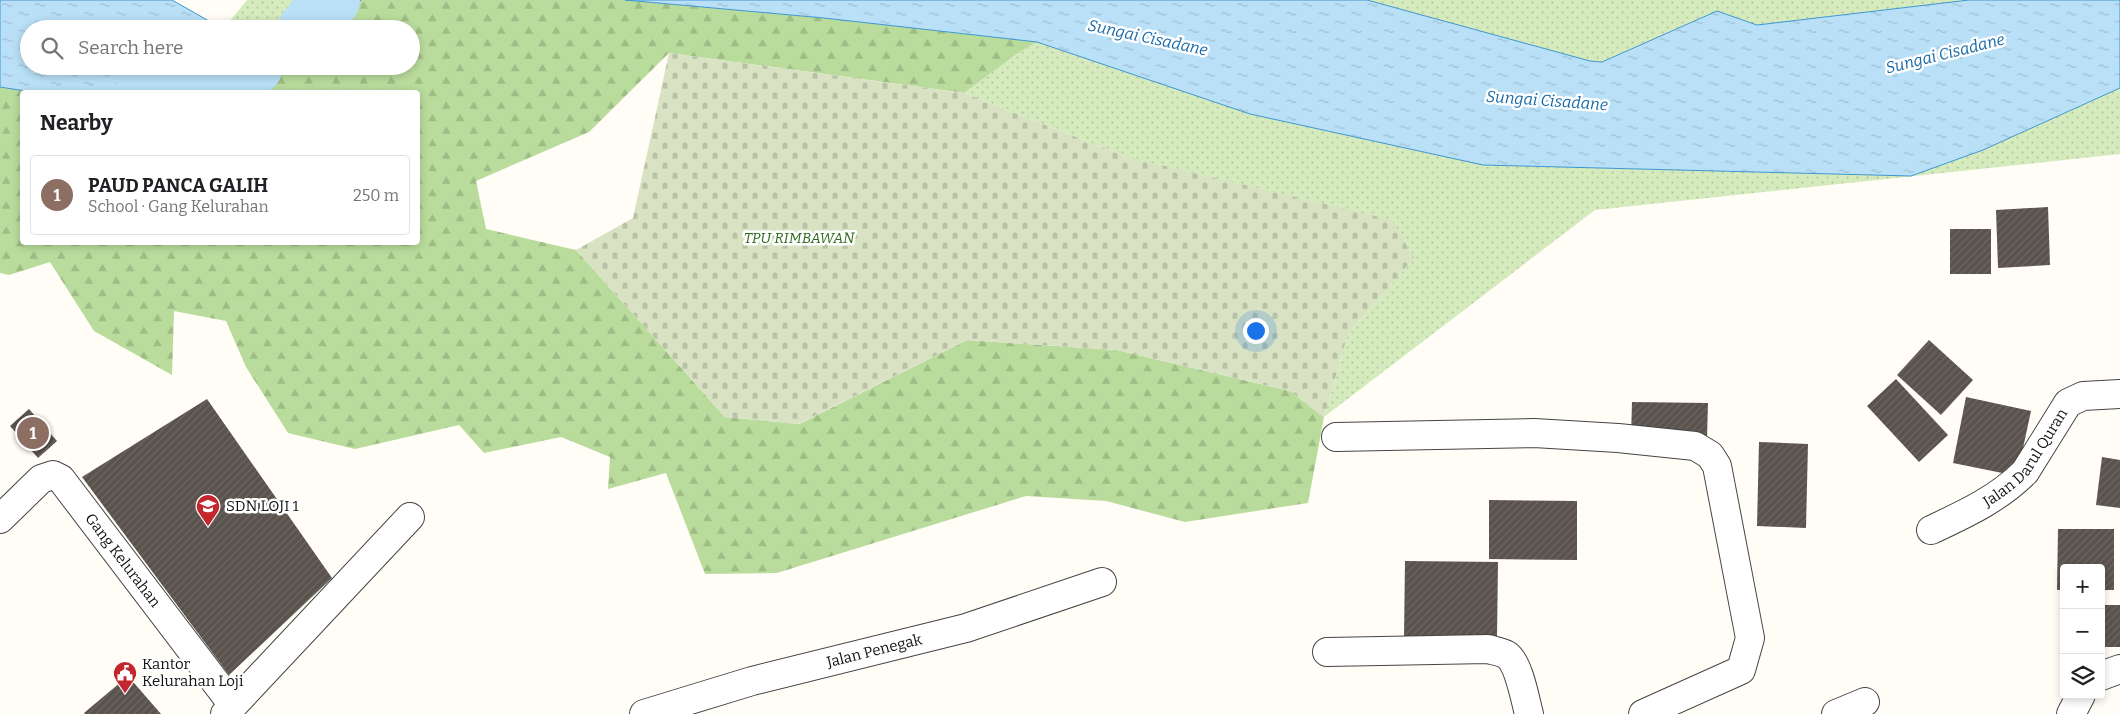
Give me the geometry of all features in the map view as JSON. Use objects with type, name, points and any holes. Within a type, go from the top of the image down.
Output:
[{"type":"street","name":"Jalan Darul Quran","points":[[1931,530],[1982,505],[2017,480],[2025,472],[2068,403],[2083,396],[2120,394]]},
{"type":"street","points":[[1336,437],[1534,434],[1652,441],[1695,446],[1704,450],[1717,466],[1750,638],[1741,670],[1643,714]]},
{"type":"street","name":"Gang Kelurahan","points":[[0,519],[41,479],[53,476],[61,479],[229,709]]},
{"type":"street","points":[[229,709],[410,517]]},
{"type":"street","name":"Jalan Penegak","points":[[644,714],[752,682],[966,628],[1102,582]]},
{"type":"street","points":[[1326,652],[1488,649],[1499,652],[1508,656],[1515,665],[1529,714]]},
{"type":"street","points":[[2105,675],[2120,669]]},
{"type":"street","points":[[2071,714],[2079,699]]},
{"type":"street","points":[[1836,714],[1865,702]]},
{"type":"green space","points":[[247,0],[331,0],[314,20],[230,20]]},
{"type":"green space","points":[[361,0],[625,0],[824,18],[1037,42],[1018,53],[964,93],[669,53],[589,132],[476,181],[486,229],[576,250],[725,417],[799,424],[967,340],[1117,350],[1290,391],[1324,417],[1308,503],[1185,522],[1106,501],[1026,496],[777,573],[705,574],[666,473],[608,489],[610,457],[561,437],[484,453],[459,425],[355,449],[288,433],[246,367],[226,321],[174,311],[172,375],[94,331],[50,262],[9,275],[0,273],[0,87],[20,90],[20,245],[420,245],[420,90],[263,90],[267,89],[282,75],[420,75],[420,20],[340,20]]},
{"type":"green space","points":[[1367,0],[1969,0],[1757,25],[1717,11],[1602,62],[1590,61]]},
{"type":"green space","points":[[1037,42],[1250,114],[1483,165],[1911,176],[1983,150],[2120,88],[2120,154],[1595,210],[1324,417],[1348,334],[1414,258],[1127,157],[964,93],[1018,53]]},
{"type":"green space","name":"TPU RIMBAWAN","points":[[669,53],[964,93],[1127,157],[1392,220],[1414,258],[1348,334],[1324,417],[1290,391],[1117,350],[967,340],[798,424],[725,417],[576,250],[633,218]]},
{"type":"green space","points":[[185,75],[222,75],[175,88]]},
{"type":"water","points":[[0,0],[172,0],[207,20],[20,20],[20,75],[185,75],[176,88],[222,75],[282,75],[267,89],[263,90],[20,90],[0,87]]},
{"type":"water","points":[[331,0],[361,0],[340,20],[314,20]]},
{"type":"water","points":[[625,0],[1367,0],[1590,61],[1602,62],[1717,11],[1757,25],[1969,0],[2120,0],[2120,88],[1983,150],[1911,176],[1483,165],[1250,114],[1037,42],[824,18]]},
{"type":"building","points":[[2048,207],[2050,265],[1998,268],[1996,210]]},
{"type":"building","points":[[1950,229],[1991,229],[1991,274],[1950,274]]},
{"type":"building","points":[[1929,340],[1973,380],[1941,415],[1897,375]]},
{"type":"building","points":[[1896,379],[1948,435],[1919,462],[1867,406]]},
{"type":"building","points":[[1966,397],[2031,411],[2017,476],[1953,463]]},
{"type":"building","name":"SDN LOJI 1","points":[[207,399],[332,578],[229,675],[82,477]]},
{"type":"building","points":[[1632,402],[1708,403],[1707,438],[1631,437]]},
{"type":"building","points":[[29,409],[57,441],[38,458],[10,426]]},
{"type":"building","points":[[1759,442],[1808,444],[1806,528],[1757,526]]},
{"type":"building","points":[[2102,457],[2120,460],[2120,508],[2096,505]]},
{"type":"building","points":[[1489,500],[1577,501],[1577,560],[1489,559]]},
{"type":"building","points":[[2058,529],[2114,529],[2114,590],[2105,590],[2105,564],[2060,564],[2060,590],[2057,590]]},
{"type":"building","points":[[1405,561],[1498,562],[1497,637],[1404,636]]},
{"type":"building","points":[[2105,605],[2120,605],[2120,647],[2105,647]]},
{"type":"building","name":"Kantor Kelurahan Loji","points":[[128,676],[161,714],[84,713]]},
{"type":"waterway","name":"Sungai Cisadane","points":[[314,20],[331,0]]},
{"type":"waterway","name":"Sungai Cisadane","points":[[155,75],[175,88],[222,75]]},
{"type":"place","name":"PAUD PANCA GALIH","points":[[33,433]]},
{"type":"place","name":"SDN LOJI 1","points":[[208,527]]},
{"type":"place","name":"Kantor Kelurahan Loji","points":[[125,694]]}]
